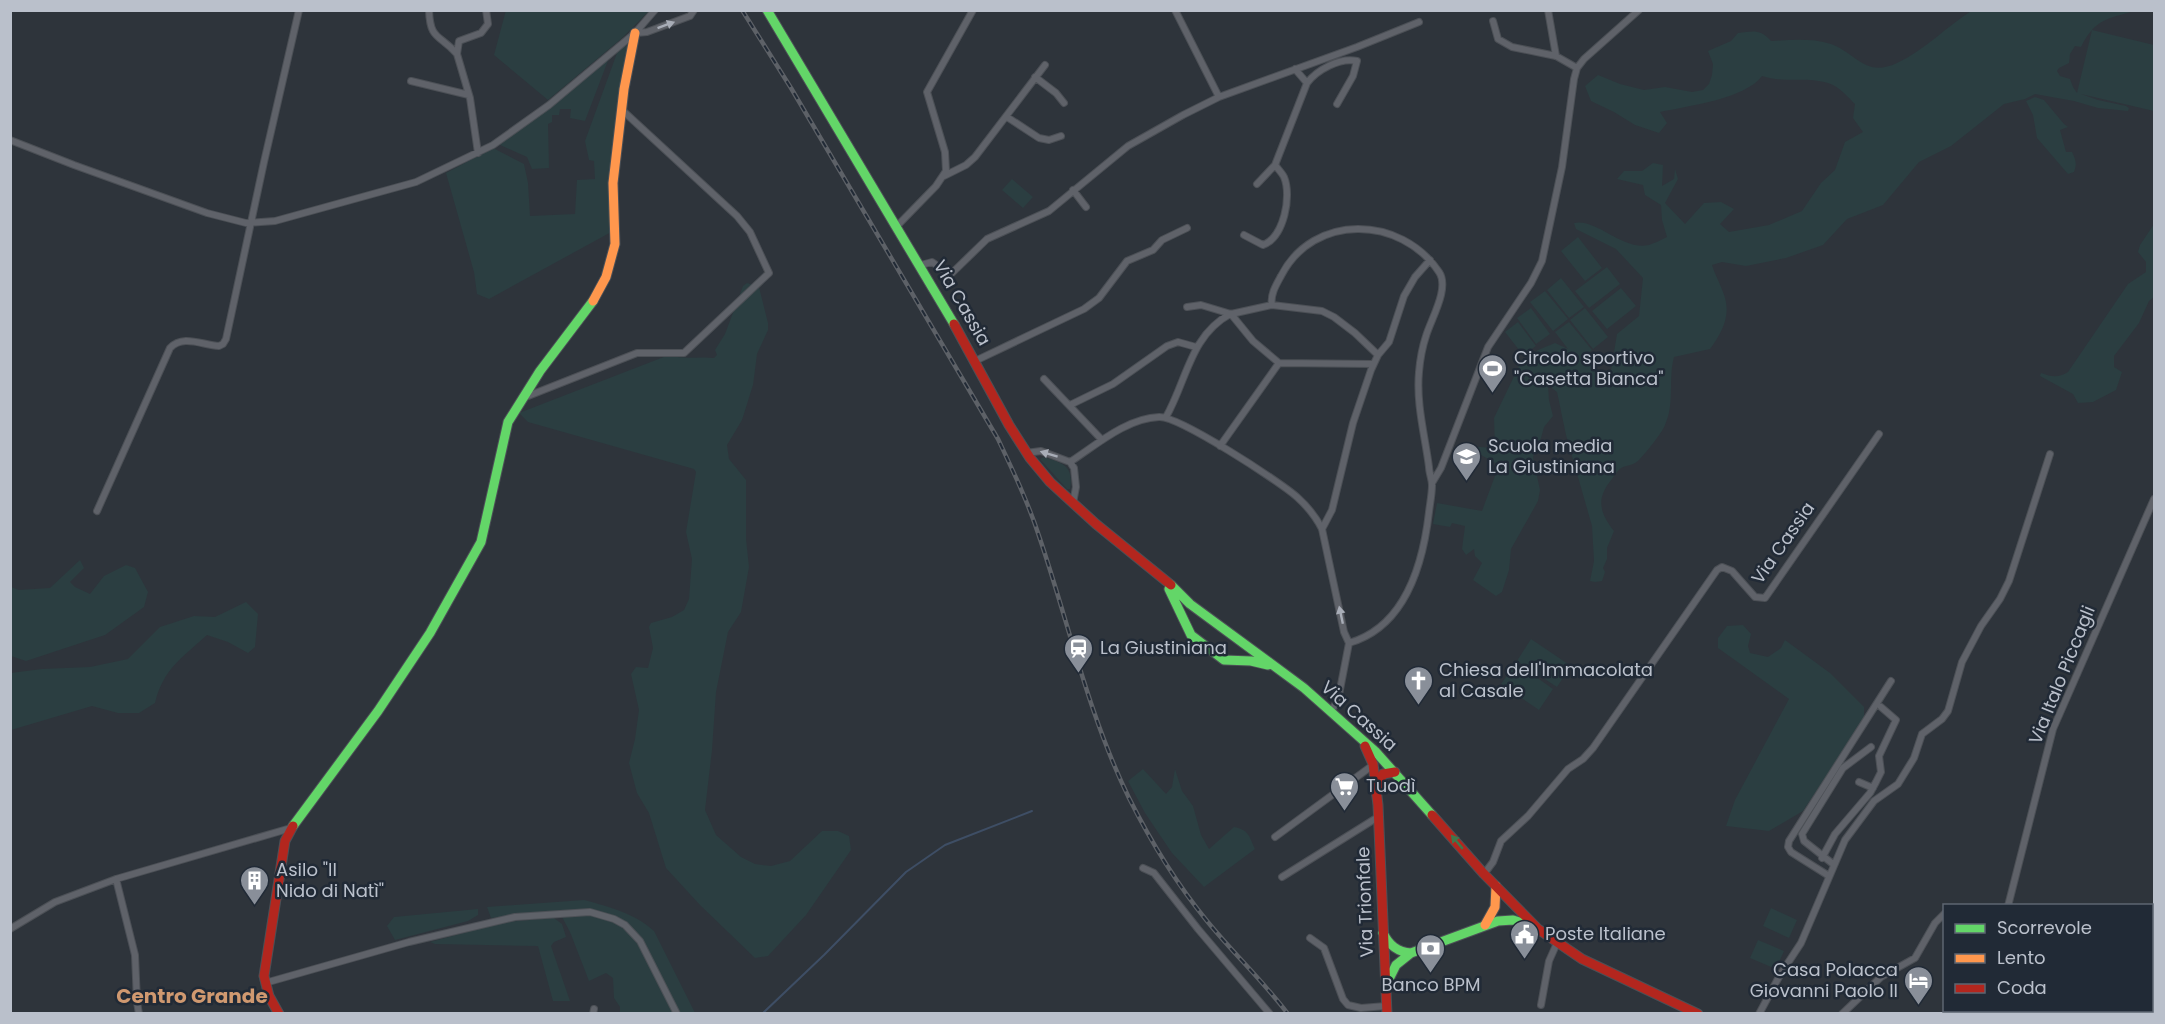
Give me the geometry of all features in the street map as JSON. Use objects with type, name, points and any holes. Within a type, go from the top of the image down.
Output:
[{"type":"main road","name":"Via Cassia","points":[[767,10],[921,265],[1009,425],[1026,453],[1042,473],[1072,503],[1165,581],[1173,585],[1185,599],[1278,668],[1331,711],[1386,762],[1484,874],[1538,929],[1593,964],[1698,1014]]},
{"type":"main road","points":[[279,1014],[269,996],[264,967],[285,841],[296,819],[378,711],[430,633],[481,542],[504,431],[522,399],[599,291],[613,254],[616,240],[612,199],[621,109],[635,33]]},
{"type":"main road","name":"Via Cassia","points":[[1165,581],[1191,635],[1224,660],[1258,662],[1278,668]]},
{"type":"main road","points":[[1187,629],[1186,622],[1191,615],[1195,612],[1202,613]]},
{"type":"main road","points":[[1237,660],[1244,652],[1241,642]]},
{"type":"main road","name":"Via Trionfale","points":[[1358,736],[1373,764],[1376,790],[1387,1010]]},
{"type":"main road","points":[[1376,790],[1382,774],[1395,772]]},
{"type":"main road","points":[[1485,925],[1492,917],[1497,904],[1496,886]]},
{"type":"main road","points":[[1386,987],[1396,965],[1411,953],[1485,925],[1513,920],[1538,929]]},
{"type":"main road","points":[[1383,932],[1395,949],[1411,953]]},
{"type":"street","points":[[97,511],[170,348],[177,342],[185,340],[216,346],[221,346],[225,342],[299,10]]},
{"type":"street","points":[[429,10],[430,25],[434,36],[449,45],[457,54]]},
{"type":"street","points":[[478,153],[469,95],[457,54],[459,41],[481,33],[488,24],[486,10]]},
{"type":"street","points":[[10,140],[221,217],[250,223],[275,221],[405,186],[493,145],[549,105],[635,33],[655,10]]},
{"type":"street","points":[[635,33],[647,32],[690,16],[694,10]]},
{"type":"street","points":[[897,226],[944,176],[947,165],[945,152],[927,92],[973,10]]},
{"type":"street","points":[[1174,10],[1219,98]]},
{"type":"street","points":[[1548,10],[1556,56]]},
{"type":"street","points":[[1432,484],[1441,468],[1488,347],[1531,283],[1542,261],[1562,167],[1569,103],[1577,68],[1639,10]]},
{"type":"street","points":[[1493,21],[1498,39],[1512,47],[1556,56],[1577,68]]},
{"type":"street","points":[[921,265],[932,262],[946,273],[952,273],[987,238],[1049,211],[1128,146],[1183,115],[1219,98],[1419,22]]},
{"type":"street","points":[[1257,184],[1275,165],[1307,83],[1313,75],[1323,68],[1350,60],[1357,61],[1353,76],[1337,104]]},
{"type":"street","points":[[944,176],[966,165],[975,157],[1045,65]]},
{"type":"street","points":[[1294,69],[1307,83]]},
{"type":"street","points":[[1035,77],[1056,93],[1064,104]]},
{"type":"street","points":[[411,81],[469,95]]},
{"type":"street","points":[[522,399],[637,353],[684,353],[769,273],[750,232],[725,204],[621,109]]},
{"type":"street","points":[[1007,117],[1039,138],[1049,140],[1061,136]]},
{"type":"street","points":[[1244,235],[1263,245],[1279,232],[1284,216],[1285,183],[1283,175],[1275,165]]},
{"type":"street","points":[[1073,190],[1086,207]]},
{"type":"street","points":[[975,361],[1084,309],[1099,298],[1127,261],[1153,250],[1162,240],[1188,228]]},
{"type":"street","points":[[1272,305],[1271,300],[1275,288],[1292,257],[1311,242],[1334,232],[1364,230],[1389,234],[1413,245],[1430,260],[1440,273],[1443,282],[1442,292],[1423,345],[1419,375],[1423,430],[1432,484],[1425,542],[1413,583],[1389,618],[1375,631],[1349,644]]},
{"type":"street","points":[[1322,530],[1332,510],[1353,423],[1373,364],[1390,339],[1404,296],[1415,277],[1430,260]]},
{"type":"street","points":[[1187,306],[1201,305],[1231,314],[1253,341],[1279,363],[1373,364]]},
{"type":"street","points":[[1166,417],[1180,389],[1196,347],[1214,325],[1231,314],[1272,305],[1330,314],[1378,355]]},
{"type":"street","points":[[1070,405],[1113,384],[1167,346],[1178,342],[1196,347]]},
{"type":"street","points":[[1220,446],[1279,363]]},
{"type":"street","points":[[1044,379],[1102,440]]},
{"type":"street","points":[[1070,462],[1102,440],[1144,420],[1166,417],[1181,423],[1220,446],[1297,497],[1315,517],[1322,530],[1344,632],[1349,644],[1338,700],[1331,711]]},
{"type":"street","name":"Via Cassia","points":[[1484,874],[1493,862],[1501,842],[1528,816],[1568,769],[1583,759],[1593,748],[1717,570],[1722,567],[1730,569],[1755,597],[1765,598],[1879,434]]},
{"type":"street","points":[[1026,453],[1041,451],[1070,462],[1074,468],[1076,487],[1072,503]]},
{"type":"street","points":[[1759,1014],[1780,975],[1802,944],[1833,864],[1847,837],[1872,803],[1901,780],[1915,756],[1922,734],[1942,719],[1948,711],[1961,664],[2009,581],[2050,454]]},
{"type":"street","name":"Via Italo Piccagli","points":[[2009,904],[2053,729],[2154,499]]},
{"type":"street","points":[[1828,876],[1791,852],[1788,846],[1789,841],[1891,681]]},
{"type":"street","points":[[1822,858],[1836,834],[1873,788],[1881,772],[1879,756],[1896,720],[1881,707]]},
{"type":"street","points":[[1833,864],[1822,858],[1803,841],[1802,834],[1843,768],[1872,747]]},
{"type":"street","points":[[1275,837],[1373,764],[1386,762]]},
{"type":"street","points":[[1859,782],[1873,788]]},
{"type":"street","points":[[1282,877],[1378,817]]},
{"type":"street","points":[[10,929],[55,902],[116,879],[292,828]]},
{"type":"street","points":[[1143,868],[1154,873],[1197,929],[1270,1014]]},
{"type":"street","points":[[116,879],[135,955],[136,1002],[139,1014]]},
{"type":"street","points":[[265,983],[409,942],[515,917],[590,912],[625,925],[640,941],[677,1014]]},
{"type":"street","points":[[1842,1014],[1881,977],[1914,958],[1936,921],[1943,915]]},
{"type":"street","points":[[1310,938],[1324,948],[1343,999],[1348,1005],[1387,1010]]},
{"type":"street","points":[[1541,1005],[1548,966],[1557,943]]},
{"type":"shaded area","points":[[506,10],[649,11],[621,39],[548,100],[494,55]]},
{"type":"shaded area","points":[[1973,10],[2134,11],[2109,19],[2092,30],[2154,45],[2154,111],[2081,94],[2129,108],[2128,111],[2098,108],[2035,94],[2004,104],[1951,146],[1919,162],[1883,205],[1847,219],[1823,245],[1786,258],[1746,266],[1722,262],[1712,265],[1726,300],[1725,322],[1710,349],[1674,357],[1670,408],[1663,429],[1638,461],[1621,468],[1603,492],[1601,505],[1605,518],[1614,531],[1607,548],[1602,581],[1590,581],[1594,561],[1592,526],[1566,435],[1557,392],[1548,385],[1553,416],[1544,427],[1533,457],[1540,490],[1538,501],[1511,549],[1509,570],[1502,592],[1496,596],[1473,580],[1482,563],[1475,556],[1474,549],[1466,555],[1462,549],[1465,526],[1452,523],[1450,527],[1433,524],[1437,503],[1482,511],[1499,465],[1465,446],[1495,448],[1494,418],[1520,364],[1538,350],[1555,343],[1568,349],[1555,332],[1569,322],[1592,350],[1582,358],[1604,376],[1611,370],[1617,334],[1639,316],[1643,278],[1616,249],[1576,229],[1574,223],[1592,225],[1639,246],[1649,245],[1667,237],[1661,205],[1645,195],[1643,185],[1617,179],[1624,171],[1642,171],[1653,163],[1663,165],[1662,186],[1674,179],[1675,169],[1678,179],[1665,203],[1685,224],[1704,203],[1721,202],[1734,209],[1720,224],[1729,232],[1769,225],[1802,211],[1821,183],[1835,170],[1845,142],[1863,132],[1853,118],[1855,104],[1833,85],[1815,80],[1762,76],[1754,84],[1730,96],[1660,112],[1667,123],[1659,133],[1635,125],[1591,101],[1585,86],[1598,75],[1644,90],[1665,87],[1692,92],[1703,90],[1709,84],[1712,75],[1713,64],[1708,51],[1731,41],[1738,33],[1748,32],[1760,33],[1771,41],[1824,42],[1840,48],[1861,63],[1877,68],[1886,67],[1907,58]],"holes":[[[2092,30],[2077,93],[2070,79],[2060,76],[2057,71],[2069,63],[2070,54],[2075,46],[2081,47]]]},
{"type":"shaded area","points":[[629,41],[613,231],[489,299],[477,294],[474,272],[446,173],[493,148],[524,164],[530,216],[575,214],[577,180],[595,179],[594,161],[589,160],[585,141],[617,53]]},
{"type":"shaded area","points":[[609,58],[585,121],[570,118],[571,109],[560,109],[559,115],[552,115],[552,122],[548,124],[549,168],[532,169],[527,157],[498,144]]},
{"type":"shaded area","points":[[2035,97],[2044,100],[2068,127],[2060,130],[2066,152],[2072,152],[2074,157],[2076,164],[2074,172],[2068,174],[2037,138],[2033,115],[2026,101]]},
{"type":"shaded area","points":[[1012,179],[1033,197],[1023,208],[1002,190]]},
{"type":"shaded area","points":[[2154,224],[2154,297],[2149,301],[2139,323],[2114,356],[2114,367],[2122,372],[2116,390],[2093,402],[2078,403],[2073,394],[2040,376],[2041,373],[2055,376],[2068,372],[2128,284],[2146,272],[2146,262],[2138,252]]},
{"type":"shaded area","points":[[1578,237],[1602,268],[1585,281],[1561,251]]},
{"type":"shaded area","points":[[1607,267],[1620,284],[1589,308],[1575,291]]},
{"type":"shaded area","points":[[1561,278],[1584,307],[1569,318],[1547,290]]},
{"type":"shaded area","points":[[747,283],[759,287],[768,330],[757,354],[753,385],[742,420],[727,445],[729,459],[746,480],[746,539],[749,567],[741,612],[728,632],[716,692],[705,810],[716,835],[741,857],[755,864],[771,866],[790,861],[822,831],[838,831],[849,836],[851,850],[806,915],[768,956],[755,958],[700,905],[666,868],[649,813],[637,793],[629,763],[639,710],[631,674],[636,667],[648,668],[653,648],[649,627],[651,623],[672,617],[684,610],[689,599],[692,559],[686,532],[696,472],[694,469],[528,422],[519,413],[669,355],[714,358],[717,355],[715,350],[725,334],[743,286]]},
{"type":"shaded area","points":[[1621,288],[1636,306],[1607,329],[1592,311]]},
{"type":"shaded area","points":[[1545,291],[1568,319],[1553,331],[1530,302]]},
{"type":"shaded area","points":[[1531,308],[1550,334],[1536,344],[1517,318]]},
{"type":"shaded area","points":[[1585,308],[1608,337],[1593,349],[1570,320]]},
{"type":"shaded area","points":[[1518,322],[1536,346],[1523,355],[1505,332]]},
{"type":"shaded area","points":[[1044,457],[1057,461],[1069,470],[1070,489],[1067,489],[1040,459]]},
{"type":"shaded area","points":[[80,560],[84,568],[70,582],[90,594],[104,576],[126,565],[135,568],[148,592],[144,607],[105,635],[26,661],[11,656],[11,587],[19,590],[50,588]]},
{"type":"shaded area","points":[[246,602],[258,614],[255,647],[248,653],[228,642],[207,635],[175,664],[163,681],[155,703],[139,713],[118,713],[92,706],[11,730],[11,673],[90,667],[128,659],[160,627],[194,616],[215,617]]},
{"type":"shaded area","points":[[1743,625],[1751,634],[1748,646],[1750,653],[1768,657],[1781,648],[1785,640],[1830,673],[1864,707],[1864,719],[1803,811],[1769,831],[1726,826],[1735,800],[1789,699],[1718,648],[1718,638],[1727,626]]},
{"type":"shaded area","points":[[1531,639],[1571,666],[1557,687],[1517,661]]},
{"type":"shaded area","points":[[1516,663],[1553,689],[1539,710],[1501,684]]},
{"type":"shaded area","points":[[1143,769],[1166,794],[1172,787],[1175,769],[1182,791],[1193,806],[1201,835],[1209,849],[1234,827],[1246,832],[1255,849],[1204,887],[1172,853],[1145,813],[1128,781]]},
{"type":"shaded area","points":[[584,900],[630,915],[654,931],[695,1013],[620,1013],[620,1007],[614,998],[613,978],[606,973],[589,981],[561,915],[549,912],[491,918],[487,907]]},
{"type":"shaded area","points":[[1771,908],[1797,920],[1789,938],[1763,926]]},
{"type":"shaded area","points":[[478,909],[478,915],[468,921],[395,940],[387,926],[394,917]]},
{"type":"shaded area","points":[[554,918],[562,924],[566,937],[554,942],[551,946],[570,1001],[553,1001],[538,946],[435,944],[430,942],[504,922]]},
{"type":"shaded area","points":[[1758,940],[1784,951],[1776,969],[1750,958]]},
{"type":"waterway","points":[[762,1014],[906,872],[945,845],[1032,811]]},
{"type":"railway","points":[[742,10],[791,88],[998,439],[1035,523],[1102,734],[1129,798],[1146,830],[1174,877],[1196,907],[1288,1014]]},
{"type":"traffic: fast","points":[[767,10],[954,324]]},
{"type":"traffic: fast","points":[[293,826],[378,711],[430,633],[481,542],[508,422],[540,371],[593,301]]},
{"type":"traffic: fast","points":[[1171,585],[1190,604],[1304,688],[1375,751],[1432,815]]},
{"type":"traffic: fast","points":[[1169,589],[1191,635],[1224,660],[1251,661],[1268,665]]},
{"type":"traffic: fast","points":[[1387,983],[1396,965],[1411,953],[1498,921],[1513,920],[1534,927]]},
{"type":"traffic: fast","points":[[1383,933],[1394,947],[1411,953]]},
{"type":"traffic: slow","points":[[593,301],[606,277],[615,244],[613,183],[624,89],[635,33]]},
{"type":"traffic: slow","points":[[1485,925],[1495,907],[1496,886]]},
{"type":"traffic: jam","points":[[954,324],[1009,425],[1030,458],[1050,482],[1096,524],[1171,585]]},
{"type":"traffic: jam","points":[[1365,746],[1373,764],[1378,805],[1387,1014]]},
{"type":"traffic: jam","points":[[1377,788],[1383,774],[1395,772]]},
{"type":"traffic: jam","points":[[1432,815],[1484,874],[1538,929],[1582,959],[1698,1014]]},
{"type":"traffic: jam","points":[[279,1014],[269,996],[264,976],[285,841],[293,826]]},
{"type":"place","name":"Circolo sportivo \"Casetta Bianca\"","points":[[1493,394]]},
{"type":"place","name":"Scuola media La Giustiniana","points":[[1467,482]]},
{"type":"place","name":"La Giustiniana","points":[[1079,674]]},
{"type":"place","name":"Chiesa dell'Immacolata al Casale","points":[[1418,706]]},
{"type":"place","name":"Tuodì","points":[[1345,812]]},
{"type":"place","name":"Asilo \"Il Nido di Natì\"","points":[[255,906]]},
{"type":"place","name":"Poste Italiane","points":[[1524,960]]},
{"type":"place","name":"Banco BPM","points":[[1431,974]]},
{"type":"place","name":"Casa Polacca Giovanni Paolo II","points":[[1919,1006]]},
{"type":"district","name":"Centro Grande","points":[[192,996]]}]
